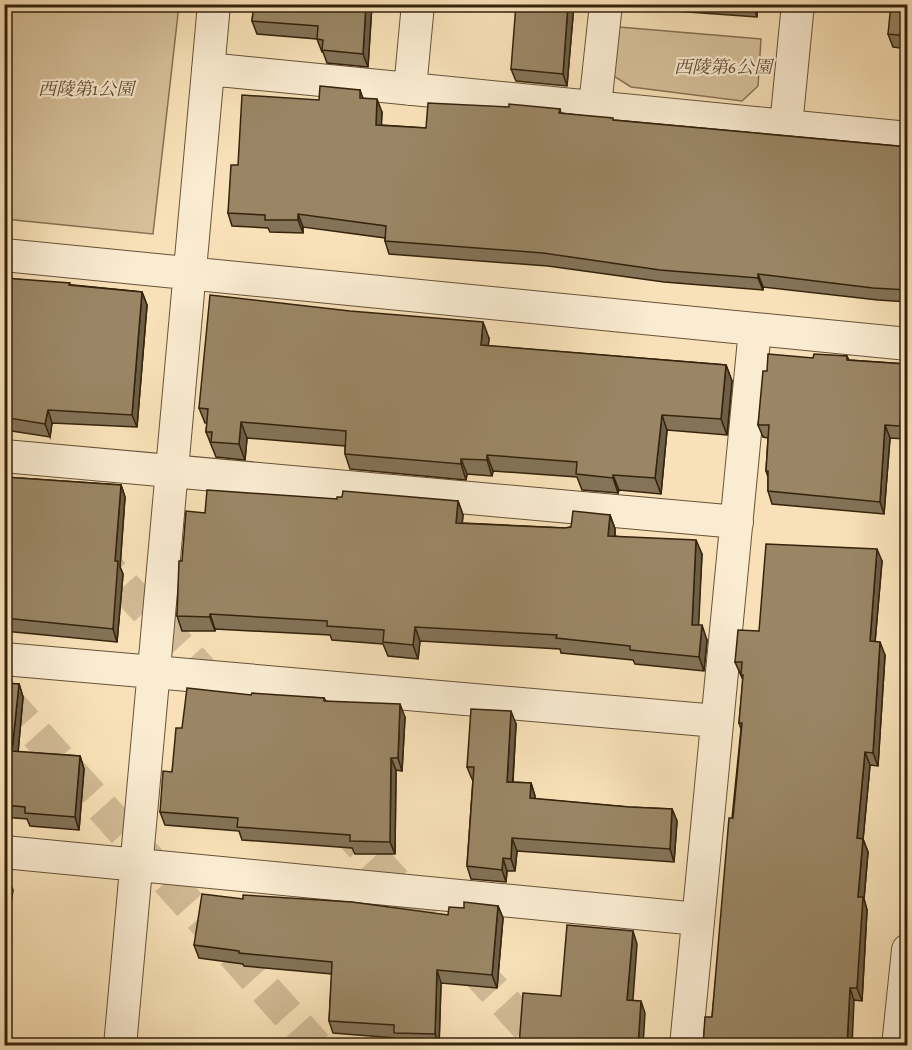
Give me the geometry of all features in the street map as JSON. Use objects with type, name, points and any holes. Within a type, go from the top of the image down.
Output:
[{"type":"street","points":[[120,1046],[214,4]]},
{"type":"street","points":[[410,89],[418,4]]},
{"type":"street","points":[[596,106],[606,4]]},
{"type":"street","points":[[786,126],[798,4]]},
{"type":"street","points":[[208,69],[908,138]]},
{"type":"street","points":[[4,255],[908,344]]},
{"type":"street","points":[[686,1046],[755,329]]},
{"type":"street","points":[[4,456],[737,522]]},
{"type":"street","points":[[4,659],[717,721]]},
{"type":"street","points":[[4,852],[698,919]]},
{"type":"street","points":[[898,1046],[908,950]]},
{"type":"green space","name":"西陵第1公園","points":[[4,5],[179,5],[153,234],[5,219]]},
{"type":"green space","name":"西陵第6公園","points":[[619,27],[761,39],[758,86],[742,101],[631,87],[612,75]]},
{"type":"building","points":[[254,4],[366,4],[363,54],[322,50],[323,40],[317,39],[318,26],[252,21]]},
{"type":"building","points":[[516,4],[568,4],[563,74],[511,69]]},
{"type":"building","points":[[891,4],[908,4],[908,36],[888,34]]},
{"type":"building","points":[[320,86],[360,90],[360,98],[377,99],[376,125],[426,128],[428,103],[509,107],[509,104],[560,109],[559,113],[613,118],[613,120],[908,147],[908,290],[758,274],[758,278],[660,270],[543,253],[385,241],[386,226],[298,214],[298,220],[265,220],[265,215],[228,213],[231,165],[238,165],[242,95],[319,100]]},
{"type":"building","points":[[4,278],[142,292],[132,415],[48,410],[45,424],[8,418],[9,412],[4,412]]},
{"type":"building","points":[[210,295],[350,311],[483,322],[481,345],[726,365],[721,419],[662,415],[655,478],[613,475],[613,478],[576,474],[577,462],[487,455],[487,460],[461,459],[461,464],[345,454],[346,431],[241,422],[239,444],[211,442],[212,432],[206,432],[208,409],[199,408]]},
{"type":"building","points":[[768,354],[813,358],[814,354],[847,356],[847,360],[906,364],[900,426],[885,425],[880,502],[768,491],[768,471],[766,471],[769,425],[758,425],[763,371],[767,371]]},
{"type":"building","points":[[4,477],[121,485],[113,629],[4,618]]},
{"type":"building","points":[[207,490],[337,499],[337,497],[342,497],[343,491],[458,501],[456,523],[565,528],[571,527],[573,511],[610,515],[608,536],[696,540],[692,625],[702,625],[699,657],[630,650],[630,646],[556,638],[557,635],[415,627],[413,645],[383,642],[384,630],[327,626],[327,621],[210,614],[210,617],[177,616],[179,561],[182,561],[186,511],[205,513]]},
{"type":"building","points":[[766,544],[877,549],[870,641],[880,642],[873,753],[865,752],[857,838],[863,839],[858,897],[863,897],[857,988],[850,988],[847,1046],[703,1046],[705,1017],[712,1017],[729,818],[733,818],[742,723],[739,723],[742,662],[735,662],[738,630],[759,631]]},
{"type":"building","points":[[4,683],[19,684],[12,751],[80,756],[75,817],[25,813],[25,807],[4,805]]},
{"type":"building","points":[[187,688],[251,695],[252,693],[324,698],[324,701],[400,704],[398,758],[391,758],[390,842],[350,841],[350,835],[237,827],[238,818],[160,812],[163,771],[172,772],[176,728],[182,728]]},
{"type":"building","points":[[471,709],[511,711],[507,782],[531,783],[530,798],[672,809],[670,849],[512,838],[511,859],[503,858],[502,870],[467,866],[474,767],[467,767]]},
{"type":"building","points":[[4,877],[8,877],[4,902]]},
{"type":"building","points":[[202,894],[243,899],[243,895],[352,902],[448,915],[449,907],[464,908],[464,902],[498,906],[492,975],[437,970],[435,1034],[394,1033],[394,1025],[329,1021],[332,962],[239,953],[239,951],[194,945]]},
{"type":"building","points":[[567,925],[633,931],[627,1000],[641,1001],[638,1046],[519,1046],[523,993],[561,996]]},
{"type":"tunnel","points":[[91,550],[222,693]]},
{"type":"tunnel","points":[[4,698],[316,1046]]},
{"type":"tunnel","points":[[340,822],[545,1046]]}]
